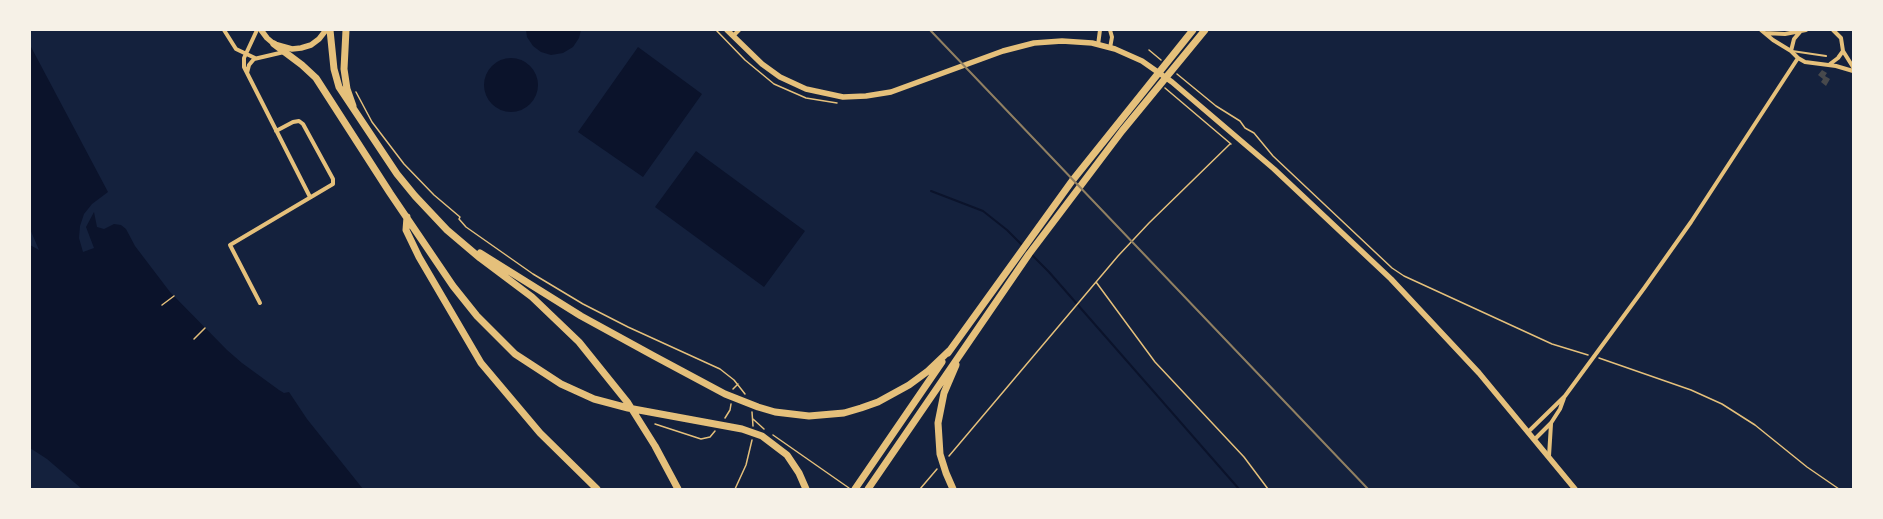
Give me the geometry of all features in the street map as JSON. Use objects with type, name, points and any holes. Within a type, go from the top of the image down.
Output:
[{"type":"highway","points":[[330,30],[334,69],[339,87],[397,174],[436,218],[463,244],[544,308],[592,357],[642,424],[678,489]]},
{"type":"highway","points":[[346,30],[343,59],[345,79],[350,98],[363,125]]},
{"type":"highway","points":[[855,489],[949,351],[1072,181],[1193,30]]},
{"type":"highway","points":[[868,489],[1017,270],[1126,125],[1205,30]]},
{"type":"highway","points":[[274,44],[285,51],[316,78],[460,296],[502,342],[545,375],[594,399],[628,408],[752,432],[771,442],[787,456],[799,473],[806,489]]},
{"type":"highway","points":[[407,217],[406,230],[412,243],[481,363],[540,433],[597,489]]},
{"type":"highway","points":[[436,218],[478,252],[581,316],[711,387],[741,401],[774,412],[809,416],[844,413],[861,408],[894,394],[928,371],[949,351]]},
{"type":"highway","points":[[953,489],[940,454],[938,423],[944,393],[964,347]]},
{"type":"main road","points":[[261,30],[274,44],[287,49],[296,49],[314,43],[326,30]]},
{"type":"main road","points":[[727,30],[762,64],[780,77],[800,87],[821,93],[854,97],[890,92],[1003,51],[1034,43],[1071,41],[1098,45],[1110,48],[1142,61],[1162,74],[1306,198],[1418,306],[1479,373],[1576,489]]},
{"type":"street","points":[[224,30],[234,48],[256,58]]},
{"type":"street","points":[[257,30],[243,64],[247,75],[310,197]]},
{"type":"street","points":[[733,36],[739,30]]},
{"type":"street","points":[[1098,45],[1100,30]]},
{"type":"street","points":[[1110,30],[1112,37],[1110,48]]},
{"type":"street","points":[[1761,30],[1773,40],[1791,51],[1798,58],[1812,63],[1829,64],[1853,71]]},
{"type":"street","points":[[1765,33],[1776,34],[1806,30]]},
{"type":"street","points":[[1833,30],[1841,38],[1842,51],[1853,67]]},
{"type":"street","points":[[1791,51],[1794,39],[1800,32]]},
{"type":"street","points":[[247,75],[249,65],[256,58],[296,49]]},
{"type":"street","points":[[1829,64],[1838,58],[1842,51]]},
{"type":"street","points":[[1528,432],[1540,423],[1565,396],[1594,357],[1690,222],[1798,58]]},
{"type":"street","points":[[260,303],[230,245],[333,184],[333,179],[303,124],[299,121],[293,122],[276,132]]},
{"type":"street","points":[[1535,439],[1551,423],[1560,409],[1565,396]]},
{"type":"street","points":[[1549,456],[1551,423]]},
{"type":"lane","points":[[1791,51],[1826,56]]},
{"type":"path","points":[[1149,50],[1166,64]]},
{"type":"path","points":[[1178,74],[1216,106],[1240,121],[1245,128],[1254,133],[1273,156],[1392,268],[1404,276],[1552,344],[1690,390],[1718,402],[1775,440],[1806,467],[1839,489]]},
{"type":"path","points":[[946,458],[1096,282],[1149,223],[1231,144],[1162,86]]},
{"type":"path","points":[[354,87],[372,122],[388,144],[421,183],[460,217],[459,220],[466,227],[533,274],[583,304],[628,327],[720,369],[734,380],[745,394]]},
{"type":"path","points":[[806,98],[832,103]]},
{"type":"path","points":[[1096,282],[1155,362],[1244,457],[1268,489]]},
{"type":"path","points":[[162,305],[174,296]]},
{"type":"path","points":[[194,339],[205,328]]},
{"type":"path","points":[[724,418],[730,410]]},
{"type":"path","points":[[656,420],[655,424],[701,439],[710,437],[718,429],[710,429]]},
{"type":"path","points":[[753,420],[753,430]]},
{"type":"path","points":[[735,489],[749,455],[752,434]]},
{"type":"path","points":[[750,437],[755,440]]},
{"type":"path","points":[[780,439],[851,489]]},
{"type":"path","points":[[920,489],[938,468]]},
{"type":"water","points":[[526,30],[581,30],[579,38],[573,47],[563,53],[551,55],[541,52],[533,46],[527,37]]},
{"type":"water","points":[[30,45],[108,192],[92,204],[84,214],[80,226],[79,238],[83,252],[94,248],[86,227],[94,212],[97,227],[104,229],[114,224],[121,225],[126,229],[135,246],[170,292],[227,350],[279,390],[284,393],[289,392],[307,419],[363,489],[82,489],[47,459],[30,448],[30,245],[39,250],[30,229]]},
{"type":"water","points":[[638,47],[702,94],[643,177],[578,132]]},
{"type":"water","points":[[506,58],[516,58],[526,62],[534,70],[538,80],[538,90],[534,100],[526,108],[516,112],[506,112],[496,108],[488,100],[484,90],[484,80],[488,70],[496,62]]},
{"type":"water","points":[[696,151],[805,231],[764,287],[655,207]]},
{"type":"building","points":[[1822,70],[1827,73],[1825,76],[1830,79],[1826,86],[1821,82],[1823,79],[1818,75]]},
{"type":"waterway","points":[[931,191],[983,211],[1007,230],[1049,272],[1239,489]]},
{"type":"railway","points":[[930,30],[1368,489]]}]
